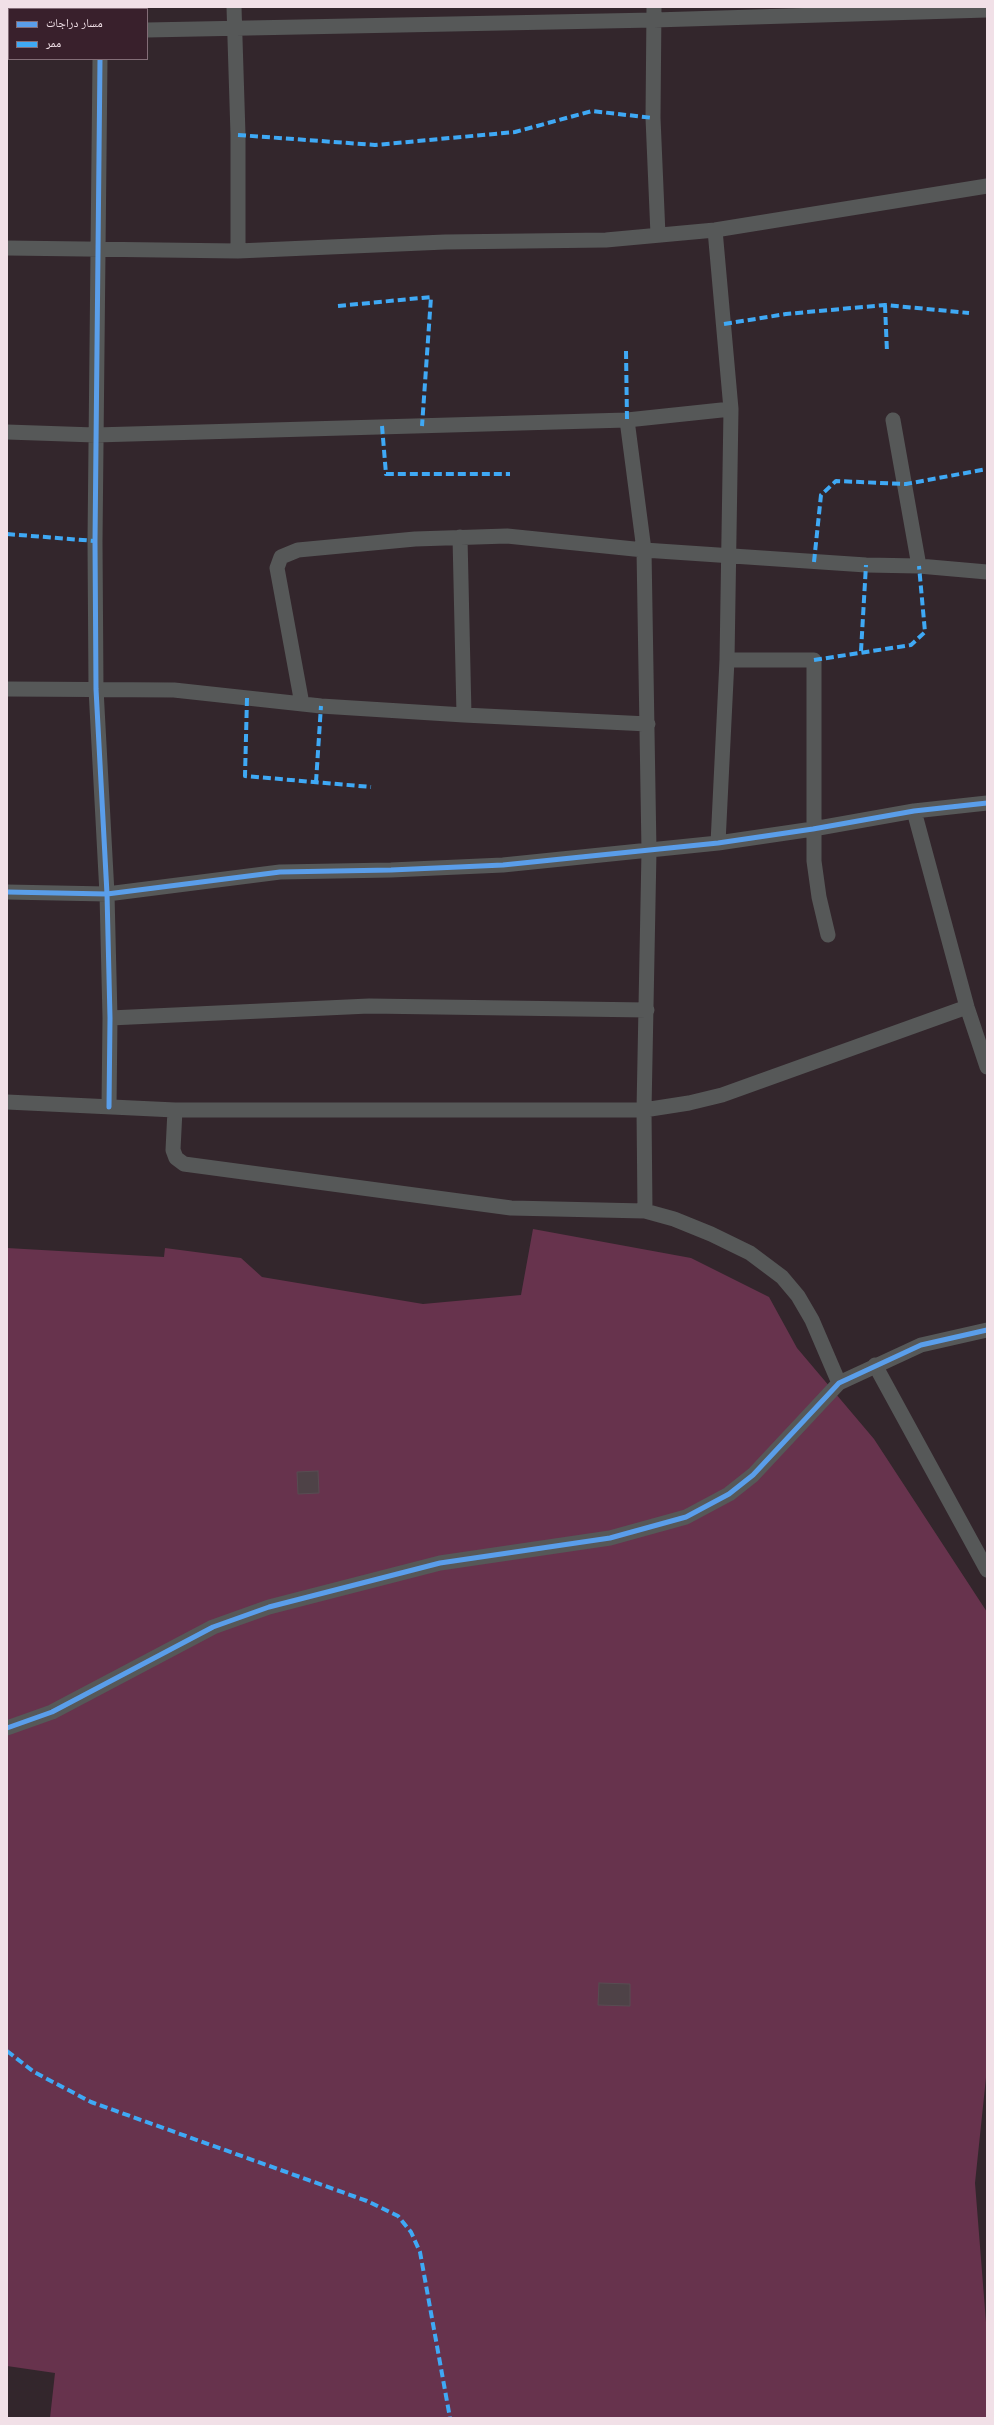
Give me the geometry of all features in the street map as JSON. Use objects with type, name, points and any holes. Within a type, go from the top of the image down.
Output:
[{"type":"street","points":[[234,7],[238,135],[238,251]]},
{"type":"street","points":[[148,30],[654,14],[987,10]]},
{"type":"street","points":[[654,14],[653,118],[658,235]]},
{"type":"street","points":[[100,60],[95,435],[96,689],[107,894],[110,1018],[109,1107]]},
{"type":"street","points":[[7,248],[97,251],[238,251],[445,242],[567,242],[715,230],[987,186]]},
{"type":"street","points":[[715,230],[731,409],[727,660],[718,843]]},
{"type":"street","points":[[7,432],[95,435],[627,420],[731,409]]},
{"type":"street","points":[[627,420],[644,550],[648,724],[649,851],[644,1110],[645,1211]]},
{"type":"street","points":[[893,420],[919,566]]},
{"type":"street","points":[[302,704],[278,568],[281,557],[298,550],[460,537],[520,537],[644,550],[728,554],[866,565],[919,566],[987,572]]},
{"type":"street","points":[[460,537],[464,715]]},
{"type":"street","points":[[727,660],[814,660],[813,829],[819,897],[828,935]]},
{"type":"street","points":[[7,689],[174,690],[302,704],[464,715],[648,724]]},
{"type":"street","points":[[7,892],[107,894],[280,872],[452,868],[649,851],[718,843],[813,829],[914,811],[987,803]]},
{"type":"street","points":[[914,811],[967,1007],[987,1067]]},
{"type":"street","points":[[110,1018],[369,1006],[647,1010]]},
{"type":"street","points":[[7,1102],[175,1110],[644,1110],[688,1103],[722,1095],[967,1007]]},
{"type":"street","points":[[175,1110],[173,1150],[176,1158],[184,1164],[511,1208],[645,1211],[674,1219],[711,1234],[750,1253],[782,1277],[798,1296],[812,1320],[839,1383]]},
{"type":"street","points":[[7,1728],[52,1712],[213,1627],[269,1607],[440,1563],[610,1538],[686,1517],[729,1494],[753,1475],[839,1383],[921,1345],[987,1330]]},
{"type":"street","points":[[875,1365],[987,1570]]},
{"type":"shaded area","points":[[533,1229],[691,1258],[769,1297],[797,1348],[874,1439],[987,1612],[987,2068],[975,2183],[987,2335],[987,2418],[50,2418],[55,2373],[7,2366],[7,1248],[164,1257],[165,1248],[241,1258],[262,1277],[423,1304],[521,1295]]},
{"type":"building","points":[[318,1471],[319,1493],[298,1494],[297,1472]]},
{"type":"building","points":[[599,1983],[630,1984],[630,2006],[598,2005]]},
{"type":"marked path","points":[[238,135],[375,145],[515,132],[592,111],[653,118]]},
{"type":"marked path","points":[[338,306],[431,297],[422,426]]},
{"type":"marked path","points":[[885,305],[887,352]]},
{"type":"marked path","points":[[724,324],[786,314],[885,305],[969,313]]},
{"type":"marked path","points":[[626,351],[627,420]]},
{"type":"marked path","points":[[382,426],[386,474],[510,474]]},
{"type":"marked path","points":[[814,562],[821,495],[836,481],[906,484],[987,469]]},
{"type":"marked path","points":[[7,534],[95,541]]},
{"type":"marked path","points":[[861,651],[866,565]]},
{"type":"marked path","points":[[814,660],[911,645],[925,632],[919,566]]},
{"type":"marked path","points":[[247,698],[245,776],[371,787]]},
{"type":"marked path","points":[[316,782],[321,706]]},
{"type":"marked path","points":[[7,2051],[34,2072],[91,2102],[367,2201],[398,2216],[411,2232],[420,2252],[450,2418]]},
{"type":"cycle path","points":[[100,60],[95,541],[96,689],[107,894],[110,1018],[109,1107]]},
{"type":"cycle path","points":[[7,892],[107,894],[280,872],[391,870],[503,865],[718,843],[813,829],[914,811],[987,803]]},
{"type":"cycle path","points":[[7,1728],[52,1712],[213,1627],[269,1607],[440,1563],[610,1538],[686,1517],[729,1494],[753,1475],[839,1383],[921,1345],[987,1330]]}]
